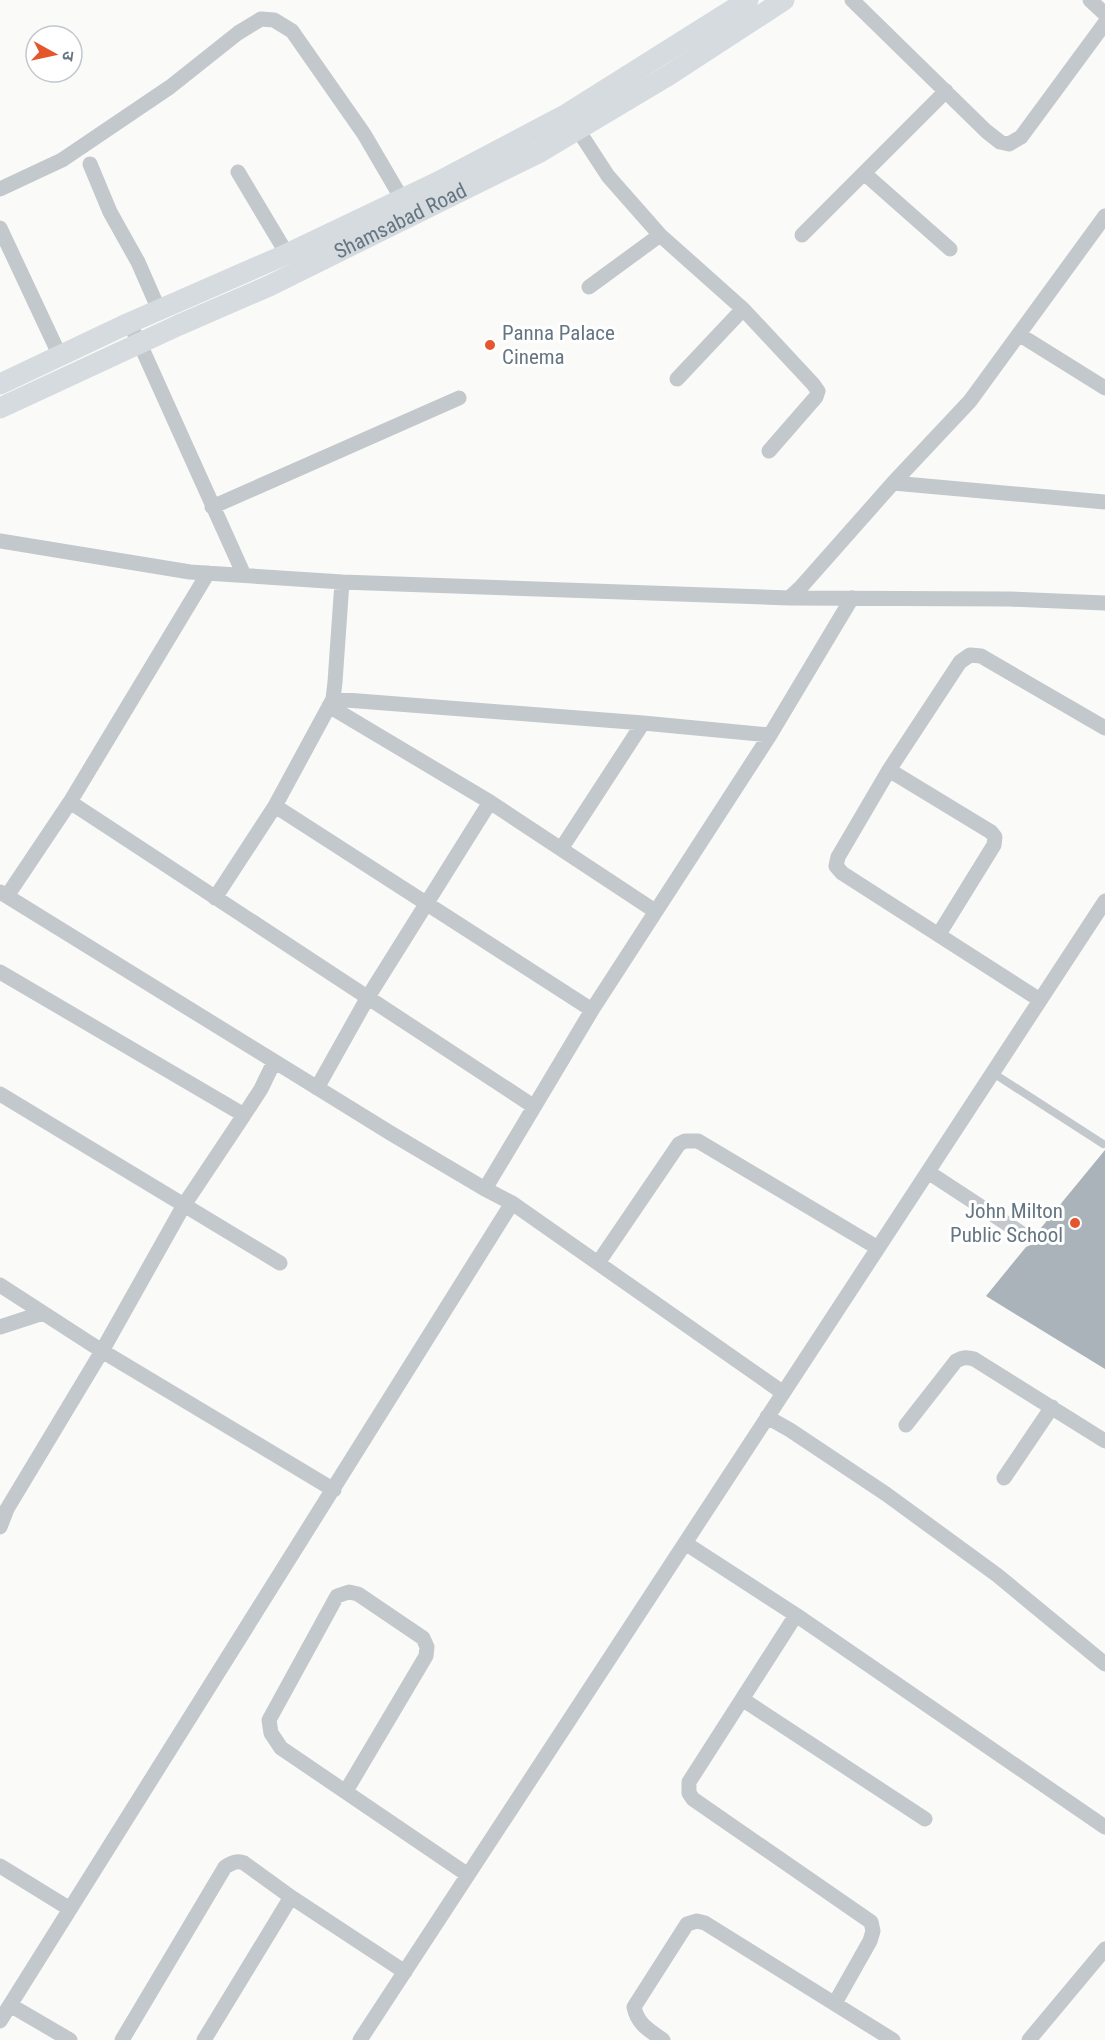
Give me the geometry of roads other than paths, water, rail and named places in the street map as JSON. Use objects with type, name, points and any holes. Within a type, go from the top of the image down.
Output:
[{"type":"main road","name":"Shamsabad Road","points":[[0,384],[129,323],[287,254],[402,199],[567,114],[748,0]]},
{"type":"main road","name":"Shamsabad Road","points":[[0,408],[179,324],[269,286],[540,152],[669,75],[784,0]]},
{"type":"street","points":[[852,0],[986,131],[1000,142],[1009,144],[1021,137],[1105,23]]},
{"type":"street","points":[[1090,0],[1105,14]]},
{"type":"street","points":[[0,189],[62,160],[170,87],[238,33],[261,19],[274,20],[292,31],[364,134],[402,199]]},
{"type":"street","points":[[802,235],[946,91]]},
{"type":"street","points":[[578,130],[608,176],[660,235],[743,309],[818,391],[816,397],[769,451]]},
{"type":"street","points":[[90,164],[110,212],[138,262],[159,310]]},
{"type":"street","points":[[238,172],[287,254]]},
{"type":"street","points":[[865,174],[950,249]]},
{"type":"street","points":[[789,598],[970,401],[1105,216]]},
{"type":"street","points":[[0,228],[60,356]]},
{"type":"street","points":[[589,287],[660,235]]},
{"type":"street","points":[[676,379],[743,309]]},
{"type":"street","points":[[129,323],[244,575]]},
{"type":"street","points":[[1020,335],[1105,388]]},
{"type":"street","points":[[212,507],[459,398]]},
{"type":"street","points":[[893,483],[1105,502]]},
{"type":"street","points":[[0,541],[190,572],[342,582],[789,598],[1009,599],[1105,603]]},
{"type":"street","points":[[208,573],[70,802],[3,894],[274,1062],[512,1203],[782,1392]]},
{"type":"street","points":[[215,898],[275,806],[331,702],[335,682],[342,582]]},
{"type":"street","points":[[485,1189],[592,1010],[770,735],[852,598]]},
{"type":"street","points":[[1040,1000],[842,873],[836,866],[838,857],[889,770],[960,662],[970,655],[981,656],[1105,728]]},
{"type":"street","points":[[331,702],[643,723],[770,735]]},
{"type":"street","points":[[331,702],[490,802],[655,911]]},
{"type":"street","points":[[561,849],[643,723]]},
{"type":"street","points":[[889,770],[991,832],[995,837],[994,845],[939,934]]},
{"type":"street","points":[[70,802],[533,1106]]},
{"type":"street","points":[[317,1088],[368,997],[490,802]]},
{"type":"street","points":[[275,806],[592,1010]]},
{"type":"street","points":[[360,2040],[1105,900]]},
{"type":"street","points":[[0,972],[244,1115]]},
{"type":"street","points":[[0,1527],[3,1507],[102,1351],[184,1205],[261,1089],[274,1062]]},
{"type":"street","points":[[0,1094],[280,1263]]},
{"type":"street","points":[[598,1263],[680,1144],[690,1140],[698,1141],[878,1248]]},
{"type":"street","points":[[928,1172],[1027,1237]]},
{"type":"street","points":[[0,2021],[512,1203]]},
{"type":"street","points":[[0,1285],[102,1351],[334,1490]]},
{"type":"street","points":[[0,1327],[43,1312]]},
{"type":"street","points":[[906,1425],[956,1361],[961,1358],[974,1359],[1105,1441]]},
{"type":"street","points":[[1004,1478],[1052,1407]]},
{"type":"street","points":[[767,1417],[790,1430],[904,1508],[997,1575],[1105,1664]]},
{"type":"street","points":[[685,1543],[796,1615],[1105,1827]]},
{"type":"street","points":[[346,1791],[426,1656],[428,1647],[423,1638],[358,1594],[349,1592],[337,1596],[269,1720],[271,1733],[281,1748],[468,1875]]},
{"type":"street","points":[[796,1615],[689,1782],[689,1793],[693,1799],[872,1922],[873,1931],[870,1941],[835,2003]]},
{"type":"street","points":[[742,1699],[925,1819]]},
{"type":"street","points":[[122,2040],[225,1868],[232,1863],[244,1863],[291,1897],[405,1972]]},
{"type":"street","points":[[0,1866],[70,1909]]},
{"type":"street","points":[[204,2040],[291,1897]]},
{"type":"street","points":[[663,2040],[641,2025],[634,2007],[687,1924],[697,1921],[705,1923],[893,2040]]},
{"type":"street","points":[[1029,2040],[1105,1949]]},
{"type":"street","points":[[10,2005],[70,2040]]},
{"type":"lane","points":[[993,1073],[1103,1144]]},
{"type":"place","name":"Panna Palace Cinema","points":[[490,345]]},
{"type":"place","name":"John Milton Public School","points":[[1075,1223]]}]
